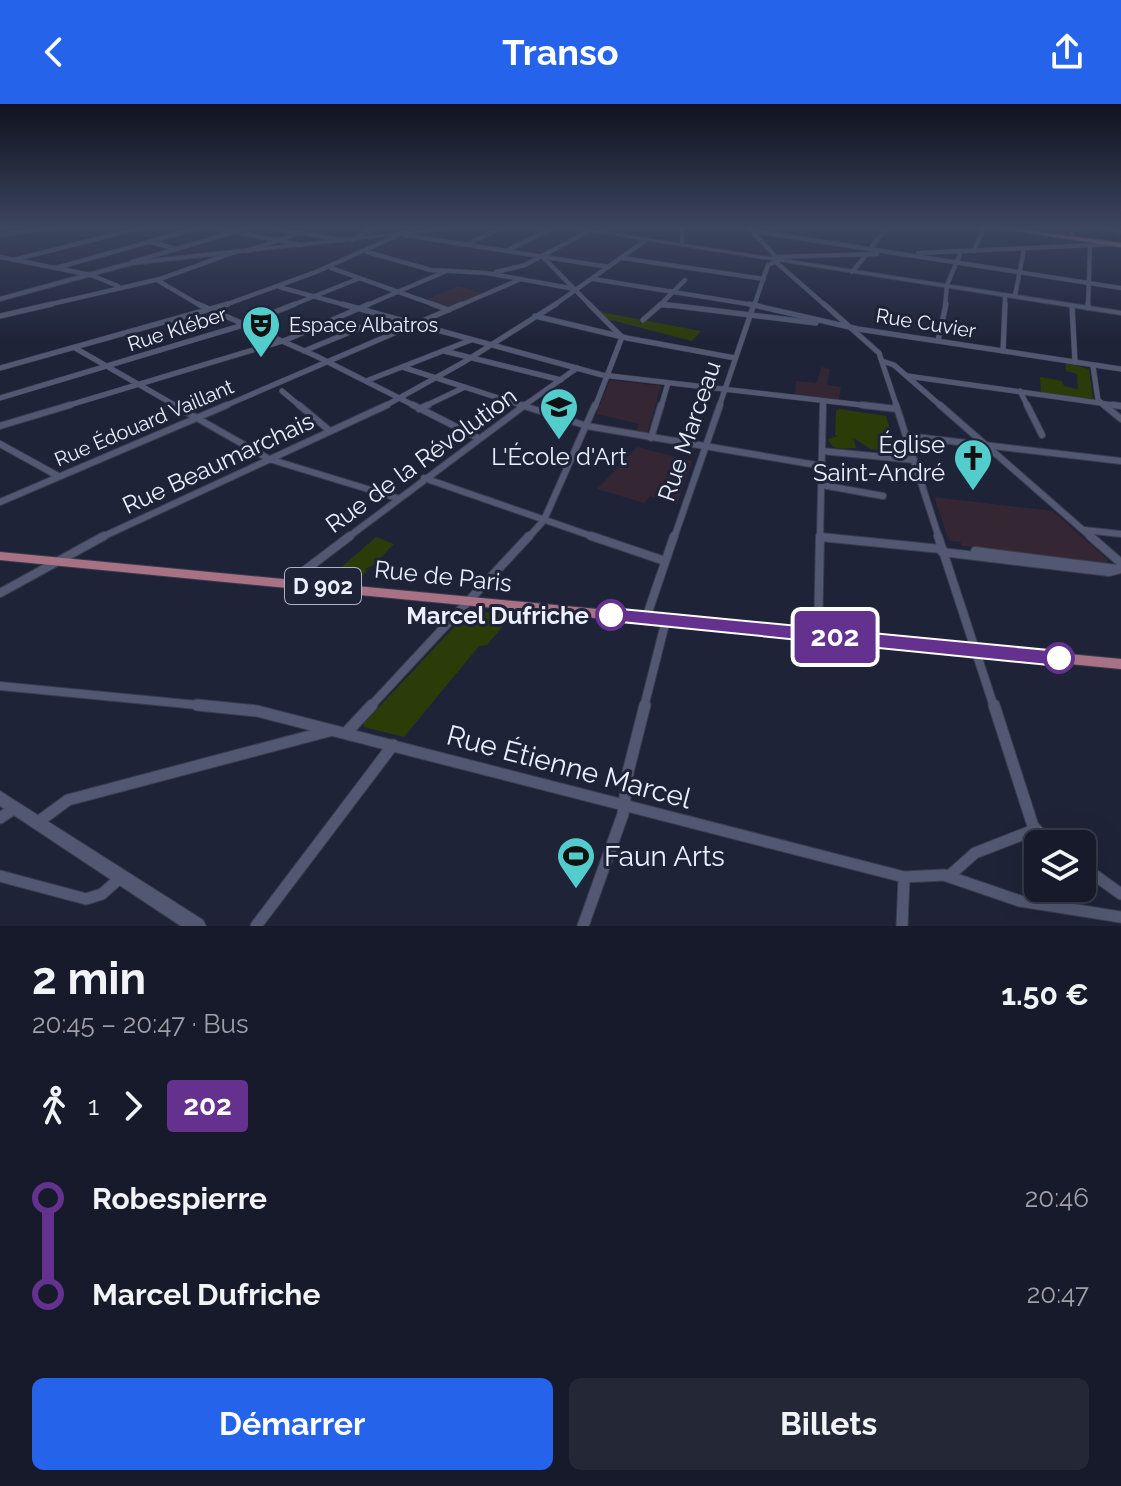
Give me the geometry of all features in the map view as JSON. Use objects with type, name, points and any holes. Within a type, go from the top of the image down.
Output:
[{"type":"main road","points":[[0,299],[122,265]]},
{"type":"main road","points":[[811,265],[1121,313]]},
{"type":"main road","name":"Rue de Paris","points":[[0,556],[1121,664]]},
{"type":"main road","points":[[0,798],[197,926]]},
{"type":"street","points":[[43,265],[88,274],[120,287]]},
{"type":"street","points":[[56,268],[66,265]]},
{"type":"street","points":[[0,316],[157,280],[198,265]]},
{"type":"street","points":[[0,368],[208,310],[337,265]]},
{"type":"street","points":[[418,265],[444,272],[487,273],[577,290]]},
{"type":"street","points":[[487,273],[523,265]]},
{"type":"street","points":[[552,265],[622,337]]},
{"type":"street","points":[[599,265],[609,267]]},
{"type":"street","points":[[672,265],[764,279]]},
{"type":"street","name":"Rue Marceau","points":[[646,618],[768,265]]},
{"type":"street","points":[[783,265],[879,353],[1034,830]]},
{"type":"street","points":[[852,272],[857,265]]},
{"type":"street","points":[[938,341],[948,286],[956,265]]},
{"type":"street","points":[[978,265],[1121,288]]},
{"type":"street","points":[[1015,296],[1022,265]]},
{"type":"street","points":[[1088,308],[1089,265]]},
{"type":"street","name":"Rue Beaumarchais","points":[[0,593],[51,561],[399,399],[577,290],[609,267]]},
{"type":"street","points":[[331,268],[449,310]]},
{"type":"street","points":[[0,426],[282,342],[444,272]]},
{"type":"street","name":"Rue Kléber","points":[[0,398],[243,325],[360,278]]},
{"type":"street","name":"Rue Édouard Vaillant","points":[[0,502],[196,416],[277,388],[521,279]]},
{"type":"street","name":"Rue Cuvier","points":[[593,279],[755,305],[853,328],[1121,369]]},
{"type":"street","points":[[157,280],[208,310],[330,363],[478,438]]},
{"type":"street","points":[[643,320],[685,280]]},
{"type":"street","points":[[279,287],[607,376],[897,409]]},
{"type":"street","points":[[1003,351],[1005,295]]},
{"type":"street","points":[[660,305],[750,317],[834,323]]},
{"type":"street","points":[[1072,306],[1075,362]]},
{"type":"street","points":[[535,316],[622,337],[735,358]]},
{"type":"street","points":[[304,351],[360,328],[333,321]]},
{"type":"street","points":[[38,822],[68,800],[315,733],[341,732],[544,520],[587,426],[622,337]]},
{"type":"street","points":[[366,381],[472,340]]},
{"type":"street","points":[[75,348],[269,459],[397,498]]},
{"type":"street","points":[[444,351],[561,380]]},
{"type":"street","points":[[820,537],[1109,572],[1120,568],[1082,529],[907,376],[894,365],[882,361]]},
{"type":"street","points":[[1093,366],[1098,400],[1121,419]]},
{"type":"street","points":[[402,367],[587,426],[706,448],[822,464]]},
{"type":"street","name":"Rue de la Révolution","points":[[288,583],[397,498],[577,368]]},
{"type":"street","points":[[907,376],[1121,406]]},
{"type":"street","points":[[651,438],[668,383]]},
{"type":"street","points":[[419,409],[465,387]]},
{"type":"street","points":[[277,388],[330,431]]},
{"type":"street","points":[[1020,391],[1042,435]]},
{"type":"street","points":[[818,635],[823,401]]},
{"type":"street","points":[[907,436],[1121,461]]},
{"type":"street","points":[[0,444],[58,476]]},
{"type":"street","points":[[822,451],[914,460]]},
{"type":"street","points":[[424,478],[665,561]]},
{"type":"street","points":[[822,485],[883,496]]},
{"type":"street","points":[[1082,529],[1121,534]]},
{"type":"street","points":[[583,926],[624,806],[628,772],[666,620]]},
{"type":"street","name":"Rue Étienne Marcel","points":[[0,686],[257,711],[904,877],[949,876],[1020,901],[1121,917]]},
{"type":"street","points":[[256,926],[393,745]]},
{"type":"street","points":[[0,818],[15,808]]},
{"type":"street","points":[[949,876],[953,868],[975,853],[1024,834]]},
{"type":"street","points":[[0,876],[86,899],[102,894],[121,876]]},
{"type":"street","points":[[1096,876],[1121,894]]},
{"type":"street","points":[[902,926],[904,877]]},
{"type":"shaded area","points":[[458,286],[483,293],[450,307],[425,300]]},
{"type":"shaded area","points":[[821,367],[830,369],[827,385],[841,387],[839,400],[795,395],[796,381],[817,383]]},
{"type":"shaded area","points":[[610,380],[661,386],[647,434],[635,432],[639,424],[596,414]]},
{"type":"shaded area","points":[[637,447],[692,461],[677,504],[650,496],[644,503],[597,489]]},
{"type":"shaded area","points":[[934,497],[1053,511],[1108,560],[1106,563],[962,546],[960,542],[949,541]]},
{"type":"green space","points":[[601,312],[701,331],[692,341],[607,319]]},
{"type":"green space","points":[[1066,363],[1089,369],[1093,399],[1041,393],[1040,377],[1062,381],[1064,386],[1078,389],[1077,374],[1066,371]]},
{"type":"green space","points":[[836,411],[886,416],[896,452],[871,449],[853,438],[856,448],[833,446],[828,439],[838,436],[835,435]]},
{"type":"green space","points":[[376,537],[394,544],[365,569],[367,571],[356,582],[328,579]]},
{"type":"green space","points":[[470,610],[512,615],[487,645],[479,646],[404,737],[364,727],[364,723]]},
{"type":"bus line","name":"202","points":[[611,615],[1059,658]]},
{"type":"place","name":"Espace Albatros","points":[[261,359]]},
{"type":"place","name":"L'École d'Art","points":[[559,441]]},
{"type":"place","name":"Église Saint-André","points":[[973,492]]},
{"type":"place","name":"Marcel Dufriche","points":[[611,615]]},
{"type":"place","name":"Faun Arts","points":[[576,890]]}]
